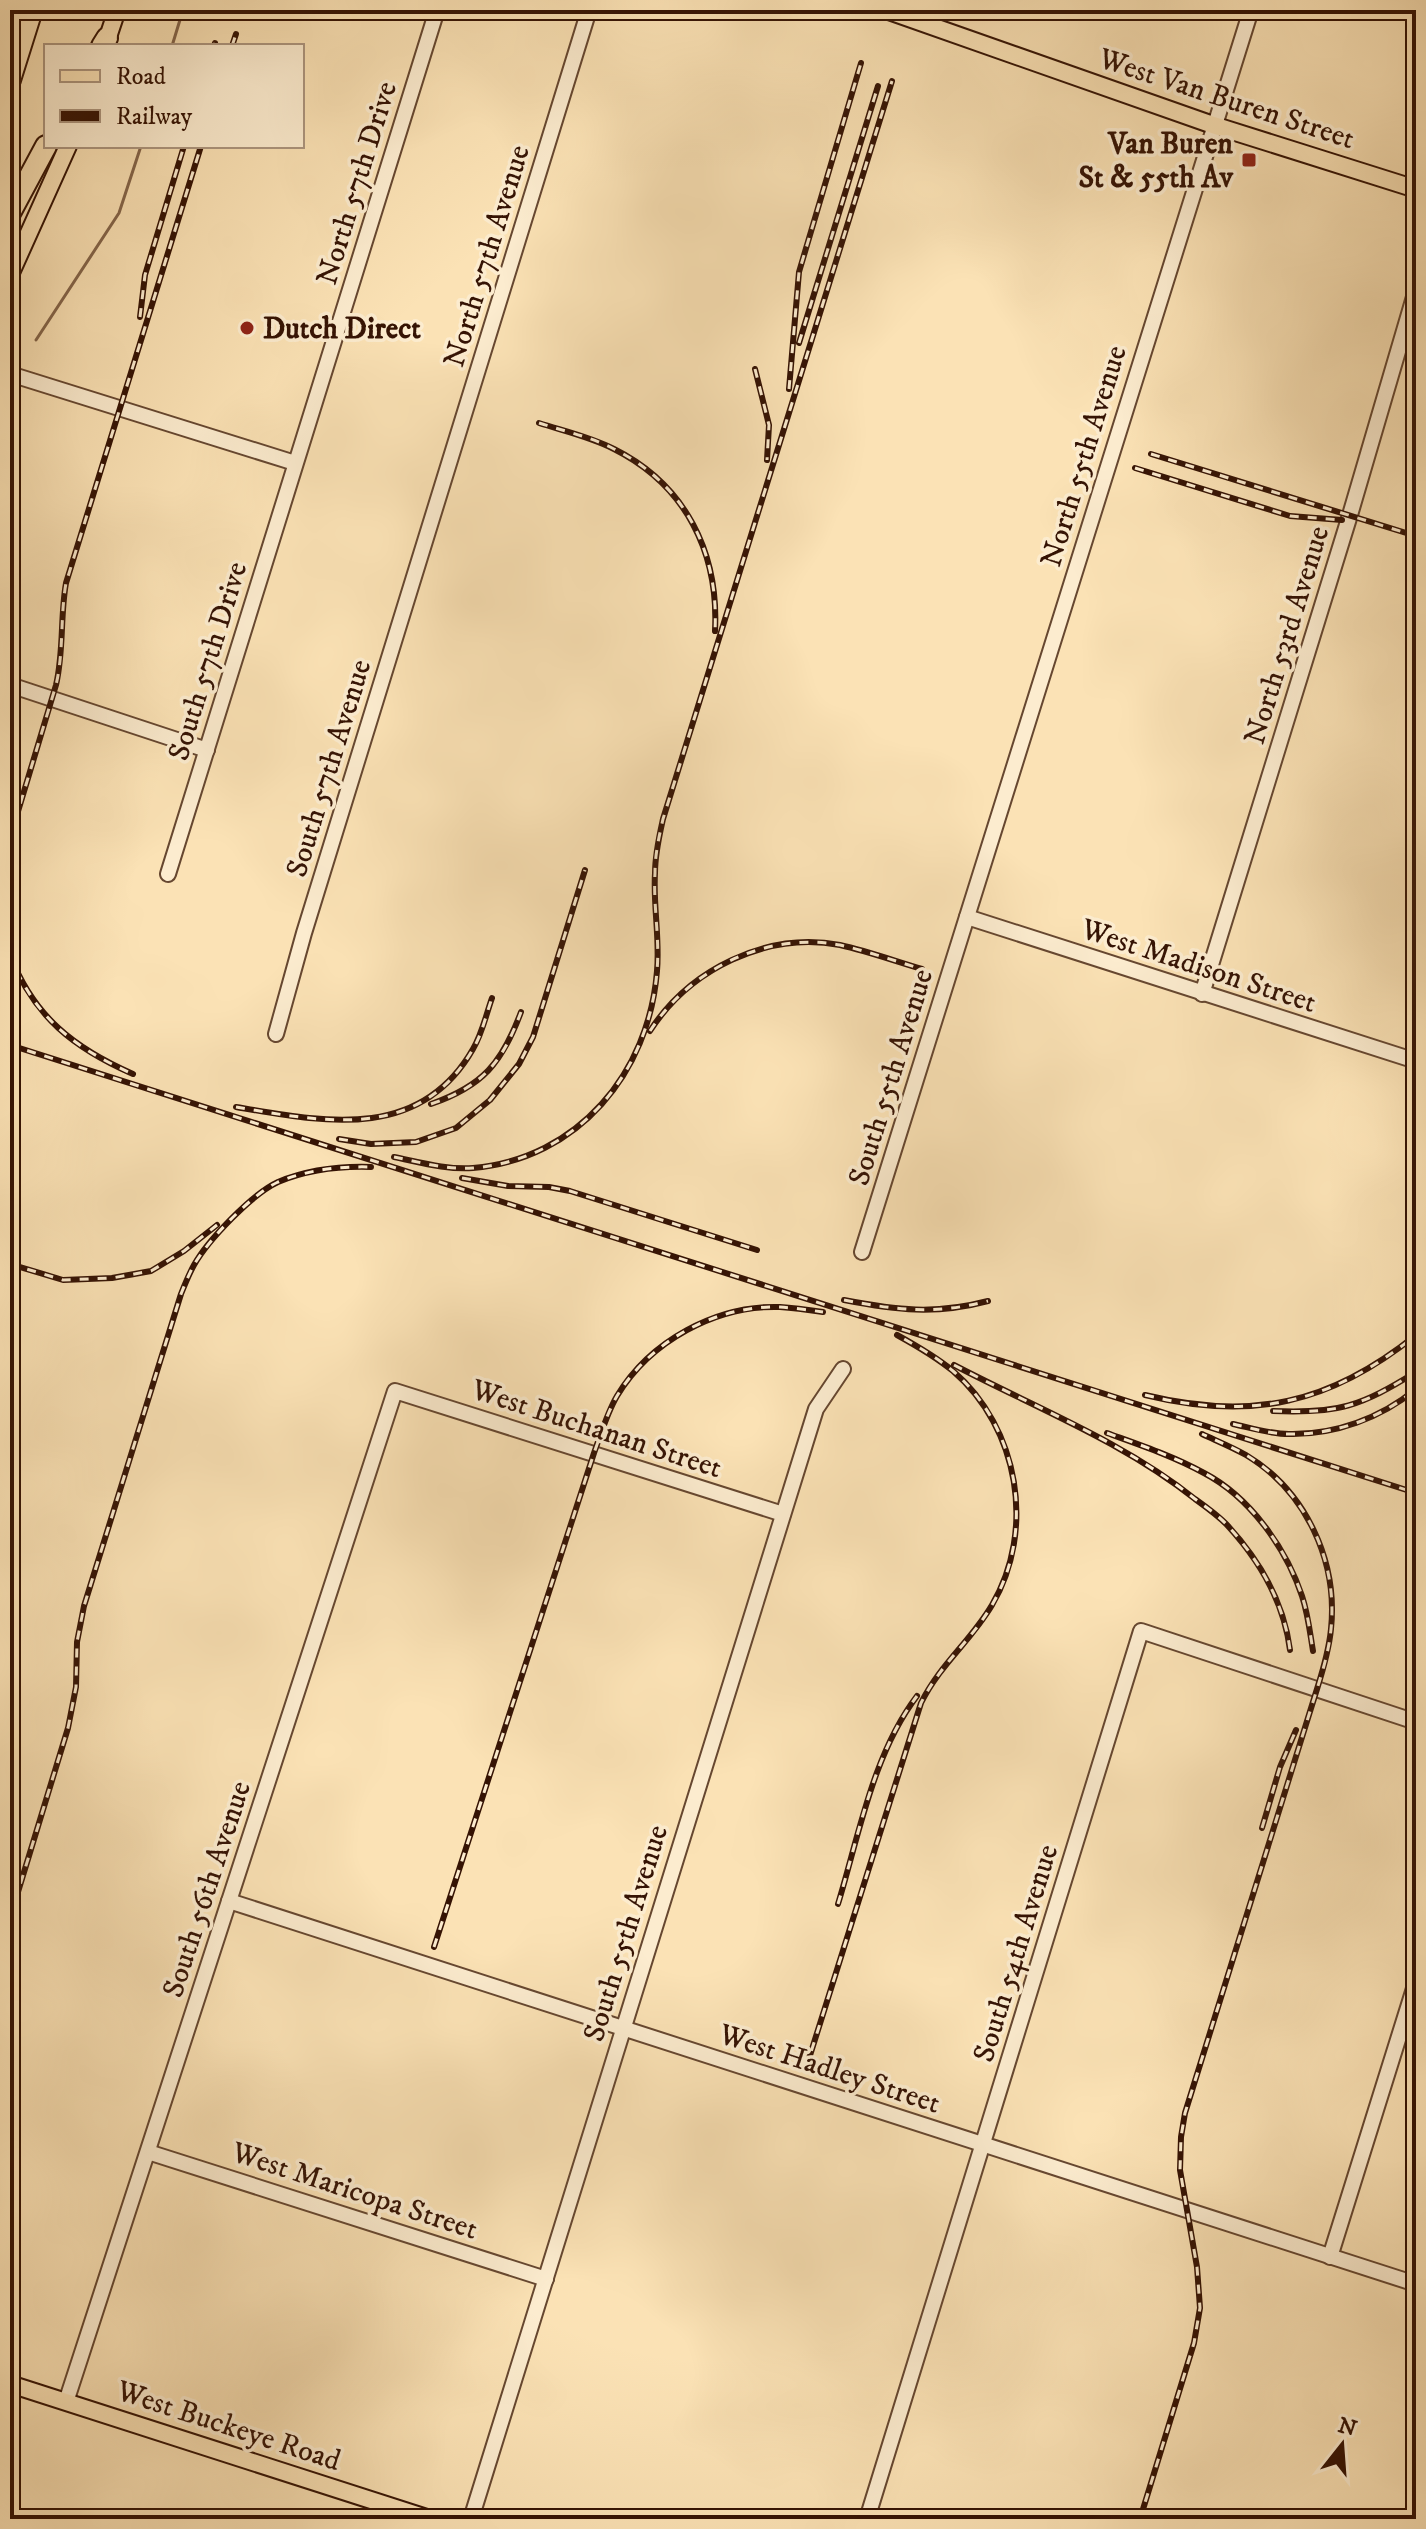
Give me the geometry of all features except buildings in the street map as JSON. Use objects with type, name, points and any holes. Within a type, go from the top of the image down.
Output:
[{"type":"highway","points":[[10,80],[32,10]]},
{"type":"highway","points":[[10,213],[45,148]]},
{"type":"main road","points":[[105,43],[117,10]]},
{"type":"main road","name":"West Van Buren Street","points":[[886,10],[1213,125],[1416,189]]},
{"type":"main road","points":[[10,275],[67,148]]},
{"type":"main road","name":"West Buckeye Road","points":[[10,2384],[430,2519]]},
{"type":"street","name":"North 57th Drive","points":[[295,463],[437,10]]},
{"type":"street","name":"North 57th Avenue","points":[[432,518],[589,10]]},
{"type":"street","name":"North 55th Avenue","points":[[967,917],[1251,10]]},
{"type":"street","name":"North 53rd Avenue","points":[[1202,994],[1416,290]]},
{"type":"street","points":[[10,374],[295,463]]},
{"type":"street","name":"South 57th Drive","points":[[168,874],[295,463]]},
{"type":"street","name":"South 57th Avenue","points":[[276,1034],[304,933],[432,518]]},
{"type":"street","points":[[10,685],[207,750]]},
{"type":"street","name":"West Madison Street","points":[[967,917],[1416,1061]]},
{"type":"street","name":"South 55th Avenue","points":[[862,1252],[967,917]]},
{"type":"street","name":"South 55th Avenue","points":[[471,2519],[816,1409],[843,1369]]},
{"type":"street","name":"West Buchanan Street","points":[[395,1391],[783,1514]]},
{"type":"street","name":"South 56th Avenue","points":[[66,2402],[395,1391]]},
{"type":"street","name":"South 54th Avenue","points":[[867,2519],[1141,1631],[1416,1722]]},
{"type":"street","name":"West Hadley Street","points":[[229,1901],[1416,2284]]},
{"type":"street","points":[[1330,2257],[1416,1982]]},
{"type":"street","name":"West Maricopa Street","points":[[148,2152],[546,2279]]},
{"type":"waterway","points":[[173,44],[183,10]]},
{"type":"waterway","points":[[36,340],[119,213],[140,148]]},
{"type":"railway","points":[[233,44],[236,34]]},
{"type":"railway","points":[[789,389],[799,272],[861,63]]},
{"type":"railway","points":[[394,1157],[443,1167],[473,1168],[511,1161],[545,1148],[575,1129],[601,1104],[623,1076],[640,1044],[651,1008],[657,971],[655,866],[663,819],[892,81]]},
{"type":"railway","points":[[799,343],[878,86]]},
{"type":"railway","points":[[140,317],[145,275],[183,148]]},
{"type":"railway","points":[[10,838],[56,685],[66,583],[200,148]]},
{"type":"railway","points":[[755,369],[769,425],[767,460]]},
{"type":"railway","points":[[539,423],[614,449],[639,464],[679,502],[704,549],[715,602],[715,631]]},
{"type":"railway","points":[[1151,454],[1416,536]]},
{"type":"railway","points":[[1135,468],[1290,516],[1342,520]]},
{"type":"railway","points":[[339,1139],[371,1144],[416,1142],[456,1128],[490,1100],[519,1064],[533,1037],[585,870]]},
{"type":"railway","points":[[650,1031],[666,1009],[708,973],[758,950],[812,942],[840,945],[922,969]]},
{"type":"railway","points":[[10,955],[31,996],[58,1028],[92,1053],[133,1074]]},
{"type":"railway","points":[[236,1107],[336,1120],[398,1112],[426,1099],[451,1079],[473,1049],[492,998]]},
{"type":"railway","points":[[431,1104],[464,1089],[488,1070],[506,1045],[521,1012]]},
{"type":"railway","points":[[10,1045],[1416,1493]]},
{"type":"railway","points":[[10,1918],[68,1728],[76,1687],[77,1642],[84,1606],[190,1272],[220,1231],[244,1207],[278,1182],[336,1168],[371,1167]]},
{"type":"railway","points":[[462,1178],[508,1186],[570,1191],[757,1250]]},
{"type":"railway","points":[[10,1264],[63,1280],[112,1278],[151,1271],[184,1251],[217,1225]]},
{"type":"railway","points":[[844,1300],[916,1310],[988,1301]]},
{"type":"railway","points":[[434,1947],[594,1453],[617,1396],[631,1376],[666,1343],[709,1320],[756,1308],[780,1307],[823,1312]]},
{"type":"railway","points":[[806,2068],[921,1703],[992,1605],[1006,1576],[1014,1545],[1014,1481],[1006,1450],[993,1421],[975,1394],[953,1371],[897,1335]]},
{"type":"railway","points":[[1145,1395],[1220,1406],[1255,1406],[1288,1401],[1352,1377],[1416,1335]]},
{"type":"railway","points":[[954,1365],[1139,1460],[1217,1515],[1240,1539],[1269,1584],[1282,1616],[1290,1650]]},
{"type":"railway","points":[[1273,1411],[1315,1411],[1349,1405],[1380,1393],[1416,1372]]},
{"type":"railway","points":[[1233,1424],[1282,1434],[1306,1434],[1340,1428],[1373,1416],[1416,1389]]},
{"type":"railway","points":[[1107,1433],[1204,1473],[1221,1483],[1251,1510],[1276,1542],[1295,1578],[1306,1610],[1313,1651]]},
{"type":"railway","points":[[1140,2519],[1194,2343],[1200,2308],[1197,2267],[1180,2170],[1185,2113],[1321,1675],[1331,1629],[1329,1578],[1314,1530],[1301,1508],[1267,1470],[1246,1455],[1202,1434]]},
{"type":"railway","points":[[838,1904],[878,1769],[889,1743],[917,1696]]},
{"type":"railway","points":[[1262,1828],[1280,1767],[1296,1730]]},
{"type":"railway","points":[[10,1951],[16,1906]]},
{"type":"place","name":"Van Buren St & 55th Av","points":[[1249,160]]},
{"type":"place","name":"Dutch Direct","points":[[247,328]]}]
